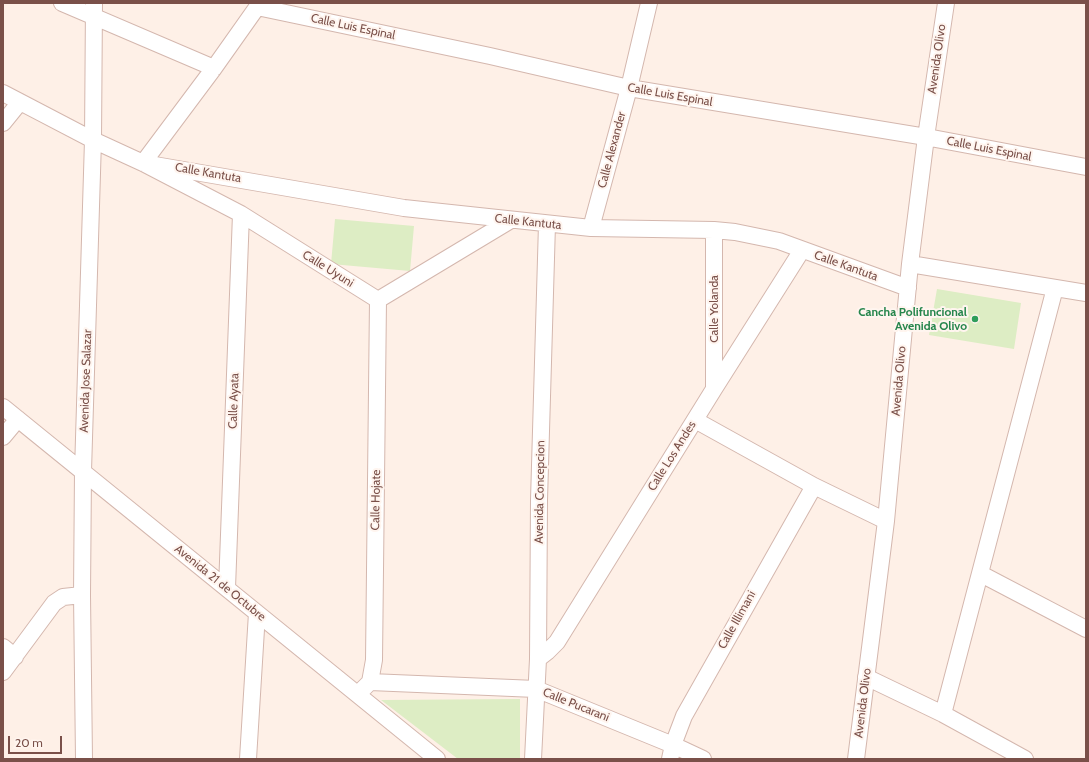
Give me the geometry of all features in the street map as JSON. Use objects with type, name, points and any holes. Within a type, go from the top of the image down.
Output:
[{"type":"street","points":[[62,3],[94,9],[214,68]]},
{"type":"street","name":"Calle Alexander","points":[[591,228],[629,88],[649,3]]},
{"type":"street","name":"Avenida Olivo","points":[[856,759],[886,521],[910,264],[926,137],[946,3]]},
{"type":"street","points":[[3,93],[93,140],[143,163],[259,5]]},
{"type":"street","name":"Calle Luis Espinal","points":[[259,5],[629,88],[926,137],[1086,167]]},
{"type":"street","name":"Avenida Jose Salazar","points":[[84,759],[82,595],[83,471],[93,140],[94,9]]},
{"type":"street","points":[[3,123],[20,102]]},
{"type":"street","name":"Calle Uyuni","points":[[143,163],[241,214],[378,300]]},
{"type":"street","name":"Calle Kantuta","points":[[143,163],[404,208],[591,228],[714,230],[755,235],[779,241],[908,288]]},
{"type":"street","name":"Calle Ayata","points":[[227,588],[241,214]]},
{"type":"street","points":[[378,300],[511,220]]},
{"type":"street","name":"Avenida Concepcion","points":[[532,759],[538,659],[539,500],[547,224]]},
{"type":"street","name":"Calle Yolanda","points":[[714,230],[714,389]]},
{"type":"street","name":"Calle Los Andes","points":[[538,659],[557,642],[802,250]]},
{"type":"street","points":[[910,264],[1086,292]]},
{"type":"street","points":[[943,714],[1055,288]]},
{"type":"street","name":"Calle Hojate","points":[[370,682],[374,660],[378,300]]},
{"type":"street","name":"Avenida 21 de Octubre","points":[[3,407],[437,759]]},
{"type":"street","points":[[3,437],[18,419]]},
{"type":"street","points":[[696,420],[814,486],[886,521]]},
{"type":"street","name":"Calle Illimani","points":[[671,752],[684,716],[814,486]]},
{"type":"street","points":[[981,574],[1086,629]]},
{"type":"street","points":[[3,672],[9,652],[54,603],[63,597],[82,595]]},
{"type":"street","points":[[248,759],[257,613]]},
{"type":"street","points":[[866,677],[943,714],[1025,759]]},
{"type":"street","points":[[358,694],[370,682]]},
{"type":"street","name":"Calle Pucarani","points":[[370,682],[536,689],[671,752],[703,759]]},
{"type":"green space","points":[[335,219],[414,226],[410,271],[331,264]]},
{"type":"green space","name":"Cancha Polifuncional Avenida Olivo","points":[[937,289],[1021,303],[1014,349],[929,335]]},
{"type":"green space","points":[[520,699],[520,759],[458,759],[381,700]]},
{"type":"place","name":"Cancha Polifuncional Avenida Olivo","points":[[975,319]]}]
